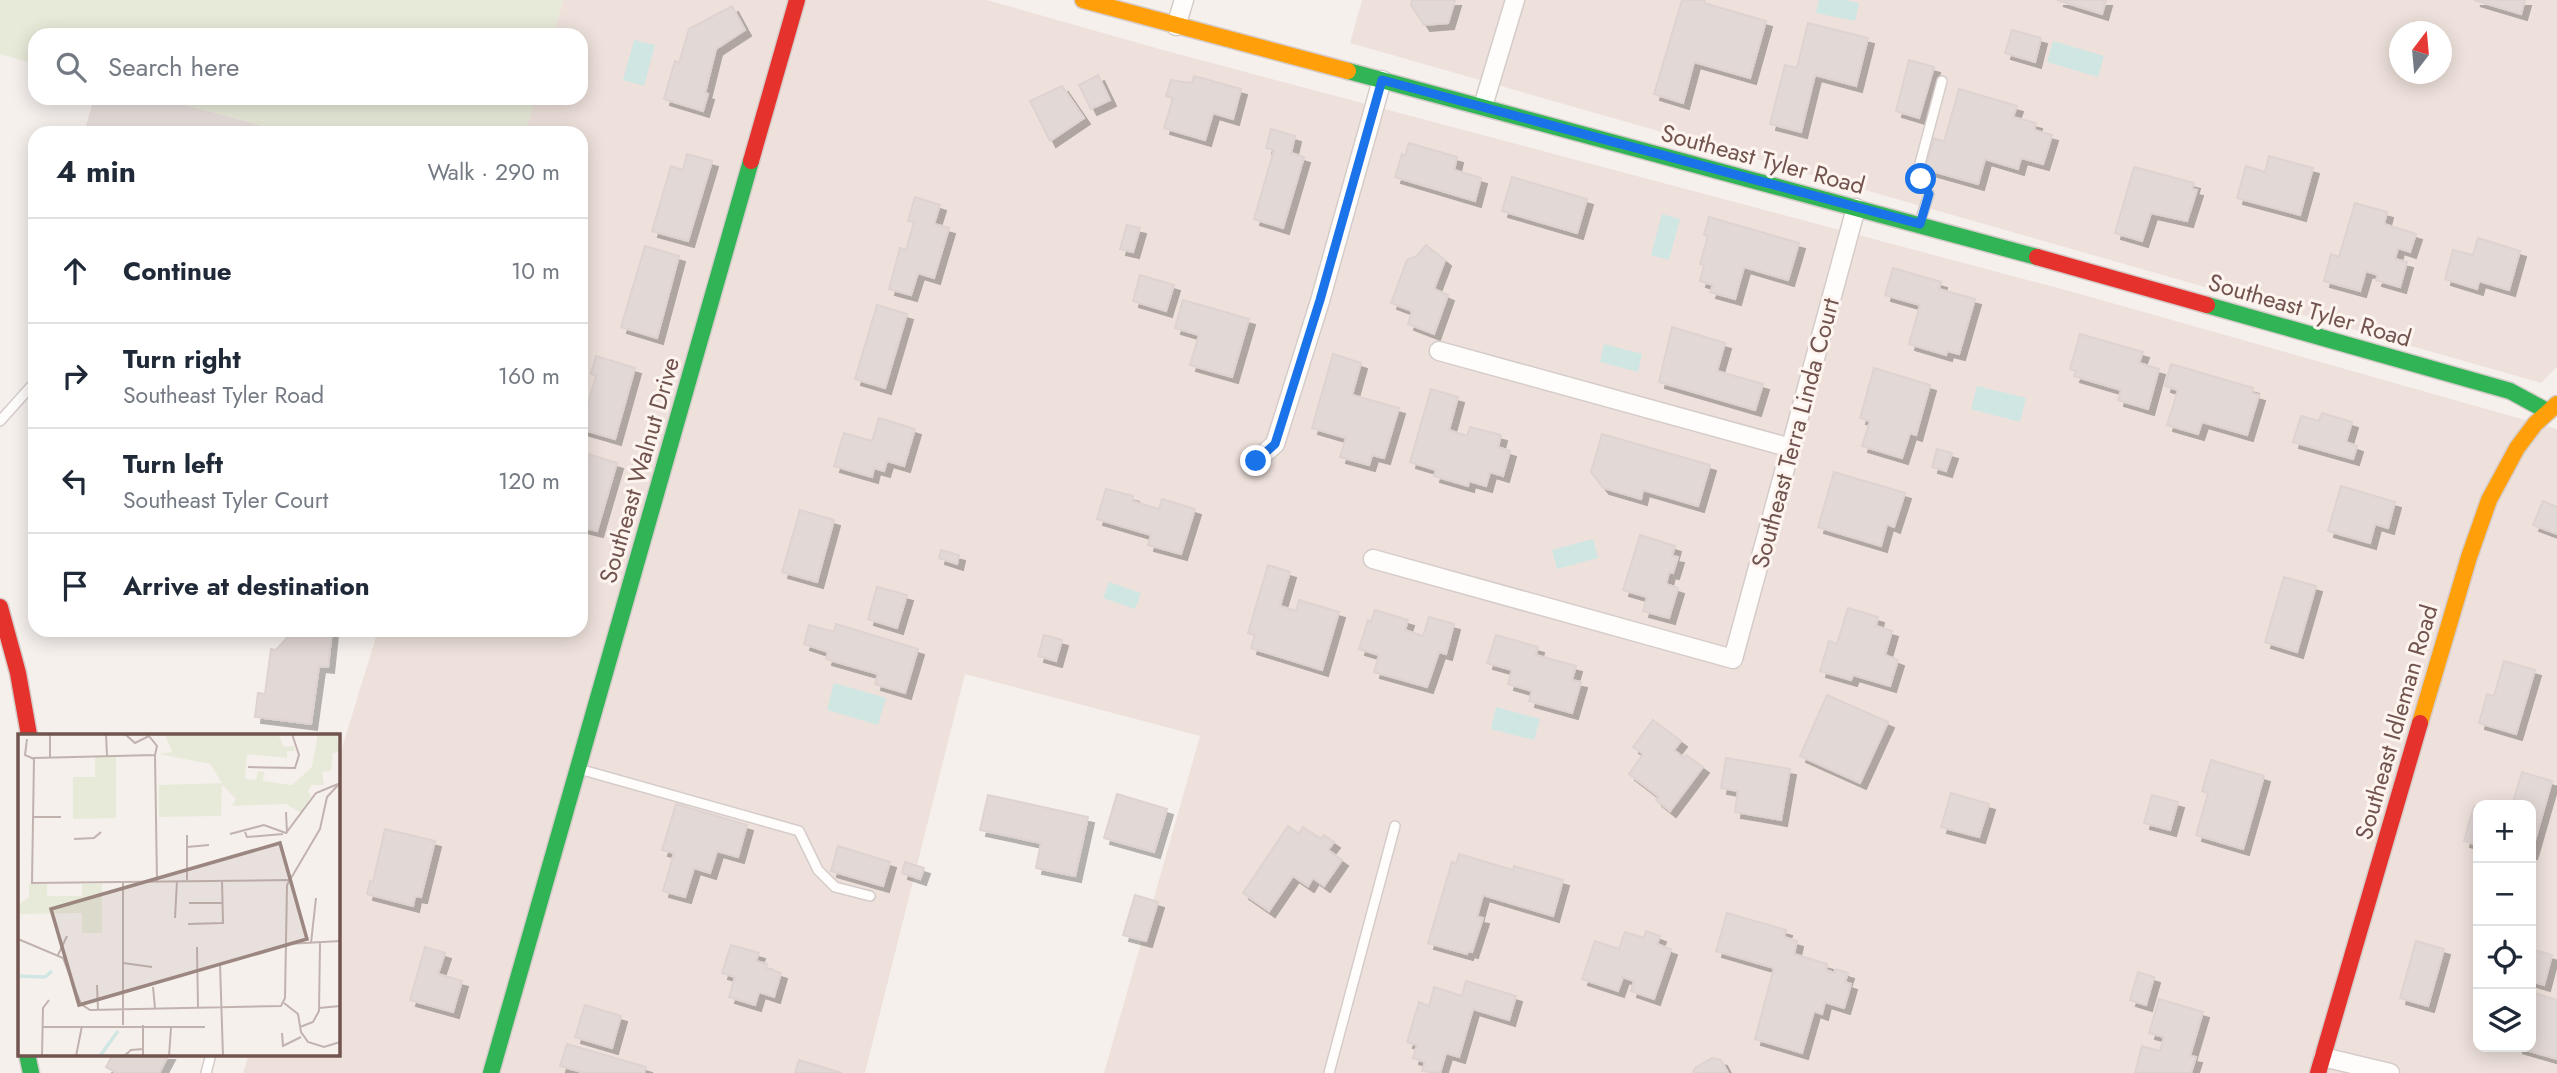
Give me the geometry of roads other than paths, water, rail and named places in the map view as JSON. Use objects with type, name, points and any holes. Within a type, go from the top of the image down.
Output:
[{"type":"street","name":"Southeast Walnut Drive","points":[[491,1073],[797,0]]},
{"type":"street","name":"Southeast Tyler Road","points":[[1083,0],[1920,224],[2510,391],[2552,407]]},
{"type":"street","points":[[1176,26],[1184,0]]},
{"type":"street","points":[[1483,106],[1515,0]]},
{"type":"street","points":[[1256,461],[1275,444],[1320,300],[1382,80]]},
{"type":"street","name":"Southeast Terra Linda Court","points":[[1373,559],[1733,659],[1856,208]]},
{"type":"street","points":[[1439,351],[1791,448]]},
{"type":"street","name":"Southeast Idleman Road","points":[[2320,1065],[2455,602],[2482,521],[2507,463],[2525,436],[2552,407]]},
{"type":"street","points":[[0,607],[18,673],[29,734]]},
{"type":"street","points":[[2320,1065],[2390,1073]]},
{"type":"lane","points":[[1920,224],[1929,194],[1918,171],[1942,81]]},
{"type":"lane","points":[[0,421],[28,390]]},
{"type":"lane","points":[[578,769],[799,831],[818,870],[835,887],[870,896]]},
{"type":"lane","points":[[1329,1073],[1395,826]]},
{"type":"lane","points":[[206,1073],[210,1056]]}]
